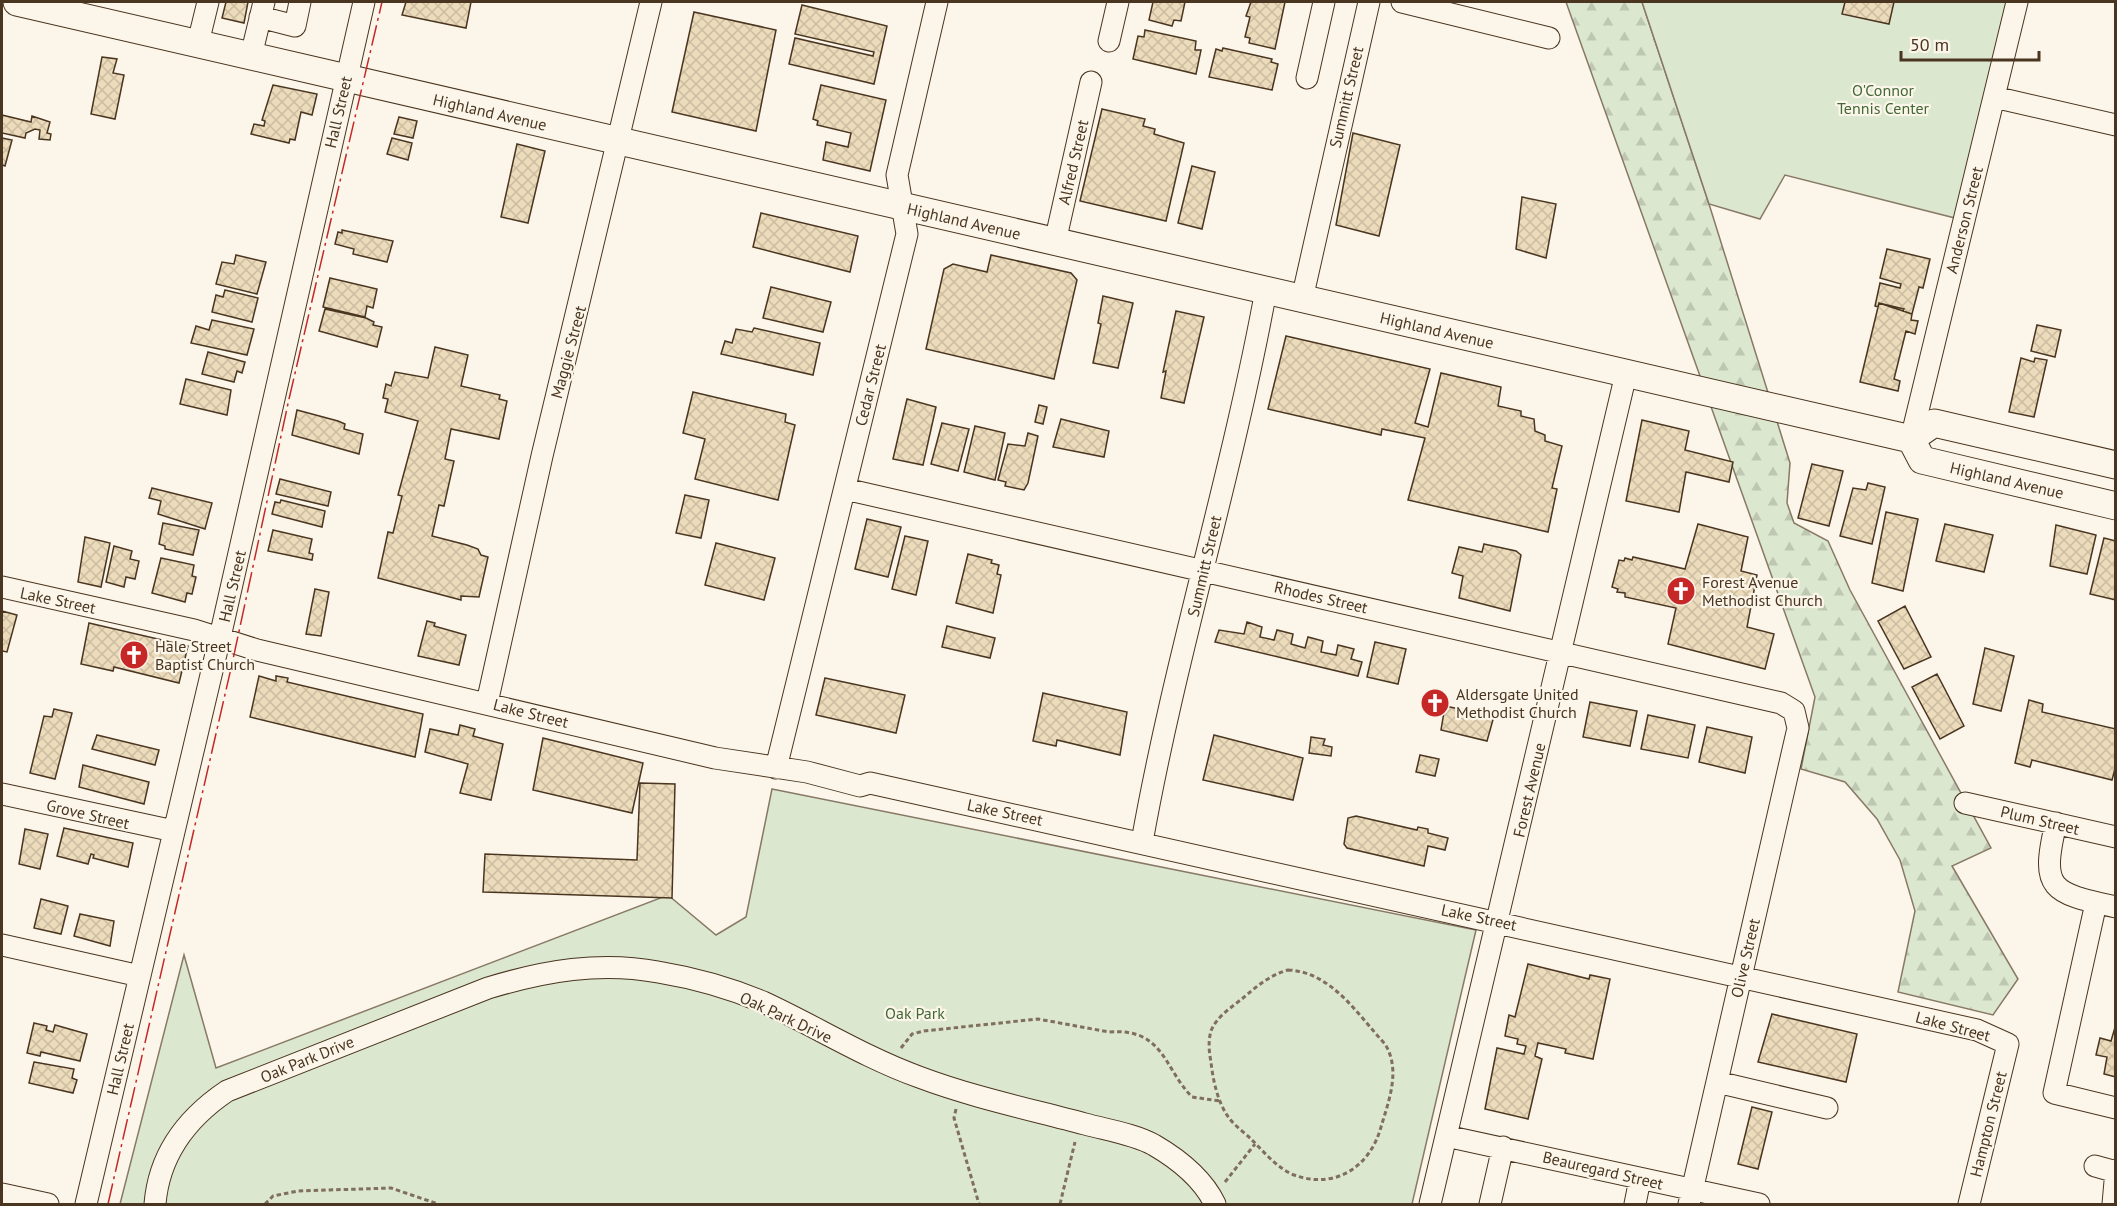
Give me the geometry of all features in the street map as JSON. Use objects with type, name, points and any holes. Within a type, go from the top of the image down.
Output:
[{"type":"main road","name":"Highland Avenue","points":[[17,2],[1911,439],[1922,460],[2115,506]]},
{"type":"main road","points":[[1911,439],[1934,423],[2115,465]]},
{"type":"street","points":[[198,43],[208,2]]},
{"type":"street","points":[[251,56],[262,9],[295,26],[300,2]]},
{"type":"street","name":"Hall Street","points":[[86,1204],[220,637],[364,2]]},
{"type":"street","name":"Maggie Street","points":[[487,703],[544,445],[651,2]]},
{"type":"street","name":"Cedar Street","points":[[776,768],[907,234],[897,175],[937,2]]},
{"type":"street","points":[[1109,41],[1118,2]]},
{"type":"street","points":[[1307,78],[1324,2]]},
{"type":"street","name":"Summitt Street","points":[[1302,299],[1369,2]]},
{"type":"street","points":[[1402,2],[1549,38]]},
{"type":"street","name":"Anderson Street","points":[[1911,439],[2017,2]]},
{"type":"street","name":"Alfred Street","points":[[1055,242],[1091,82]]},
{"type":"street","points":[[1994,97],[2115,125]]},
{"type":"street","name":"Summitt Street","points":[[1142,842],[1202,571],[1254,358],[1266,291]]},
{"type":"street","name":"Forest Avenue","points":[[1430,1204],[1626,374]]},
{"type":"street","name":"Rhodes Street","points":[[845,489],[1781,703],[1794,711]]},
{"type":"street","name":"Lake Street","points":[[2,587],[220,637],[258,650],[715,758],[807,772],[860,786],[870,783],[1142,842],[1977,1030],[2008,1044]]},
{"type":"street","name":"Olive Street","points":[[1691,1198],[1798,728],[1794,711]]},
{"type":"street","name":"Grove Street","points":[[2,794],[174,831]]},
{"type":"street","name":"Plum Street","points":[[1965,803],[2115,837]]},
{"type":"street","points":[[2056,823],[2048,860],[2051,880],[2067,894],[2106,905],[2054,1093],[2115,1108]]},
{"type":"street","points":[[2,945],[140,976]]},
{"type":"street","name":"Oak Park Drive","points":[[155,1204],[159,1180],[172,1146],[182,1130],[204,1106],[227,1091],[488,988],[532,975],[574,968],[614,967],[656,971],[701,981],[762,1002],[859,1052],[962,1091],[1154,1145],[1183,1164],[1214,1201]]},
{"type":"street","name":"Hampton Street","points":[[1969,1204],[2008,1044]]},
{"type":"street","points":[[1717,1082],[1827,1108]]},
{"type":"street","name":"Beauregard Street","points":[[1446,1136],[1640,1179],[1691,1198],[1759,1204]]},
{"type":"street","points":[[1492,1202],[1503,1147]]},
{"type":"street","points":[[2110,1170],[2113,1204]]},
{"type":"street","points":[[1635,1204],[1640,1179]]},
{"type":"street","points":[[2,1194],[48,1204]]},
{"type":"path","points":[[1288,970],[1303,971],[1325,981],[1385,1044],[1393,1056],[1391,1092],[1371,1153],[1347,1174],[1315,1180],[1293,1174],[1278,1165],[1255,1144],[1230,1119],[1220,1101],[1211,1069],[1209,1046],[1212,1030],[1224,1013],[1274,974],[1288,970]]},
{"type":"path","points":[[893,1066],[902,1045],[912,1034],[944,1028],[1038,1019],[1108,1032],[1132,1034],[1149,1041],[1168,1060],[1192,1097],[1220,1101]]},
{"type":"path","points":[[962,1091],[954,1118],[979,1204]]},
{"type":"path","points":[[1060,1204],[1080,1123]]},
{"type":"path","points":[[1214,1201],[1255,1144]]},
{"type":"path","points":[[265,1204],[273,1196],[298,1191],[391,1188],[438,1204]]},
{"type":"green space","points":[[1566,2],[1642,2],[1709,204],[1790,463],[1787,503],[1794,523],[1828,541],[1850,590],[1991,848],[1952,866],[2018,979],[1993,1015],[1898,992],[1915,911],[1900,860],[1877,819],[1845,782],[1801,769],[1815,697]]},
{"type":"green space","name":"O'Connor Tennis Center","points":[[1642,2],[2008,2],[1955,218],[1785,175],[1760,219],[1709,204]]},
{"type":"green space","name":"Oak Park","points":[[772,789],[1476,930],[1412,1204],[120,1204],[184,955],[216,1068],[668,895],[716,935],[746,917]]},
{"type":"building","points":[[226,2],[248,2],[244,23],[222,18]]},
{"type":"building","points":[[406,2],[471,2],[466,28],[402,15]]},
{"type":"building","points":[[1153,2],[1185,2],[1181,21],[1174,20],[1172,26],[1149,20]]},
{"type":"building","points":[[1251,2],[1285,2],[1275,49],[1249,43],[1250,38],[1245,37],[1250,17],[1246,16]]},
{"type":"building","points":[[1845,2],[1894,2],[1889,24],[1842,14]]},
{"type":"building","points":[[802,5],[887,26],[874,84],[789,64],[795,38],[873,56],[874,52],[795,34]]},
{"type":"building","points":[[694,12],[776,30],[756,131],[672,112]]},
{"type":"building","points":[[1145,30],[1196,41],[1195,50],[1201,50],[1196,74],[1133,59],[1138,36],[1144,37]]},
{"type":"building","points":[[1223,48],[1272,59],[1271,62],[1278,64],[1272,90],[1209,77],[1216,49],[1222,51]]},
{"type":"building","points":[[102,57],[117,59],[113,73],[124,75],[115,119],[91,114]]},
{"type":"building","points":[[273,85],[317,94],[312,115],[301,112],[295,140],[290,139],[289,143],[251,134],[254,124],[264,126],[265,121],[262,120]]},
{"type":"building","points":[[821,85],[886,100],[870,171],[823,160],[826,142],[848,147],[851,133],[817,125],[818,121],[813,119]]},
{"type":"building","points":[[1102,109],[1145,119],[1143,126],[1155,129],[1154,134],[1184,143],[1166,221],[1080,201]]},
{"type":"building","points":[[2,115],[31,122],[32,116],[50,122],[47,133],[51,134],[50,140],[39,139],[40,130],[35,129],[26,133],[25,138],[2,133]]},
{"type":"building","points":[[399,117],[417,121],[413,138],[394,134]]},
{"type":"building","points":[[1353,133],[1400,145],[1379,236],[1336,225]]},
{"type":"building","points":[[2,138],[12,140],[5,166],[2,165]]},
{"type":"building","points":[[392,138],[412,143],[408,160],[387,154]]},
{"type":"building","points":[[517,144],[545,151],[528,223],[501,217]]},
{"type":"building","points":[[1192,166],[1215,172],[1202,229],[1178,223]]},
{"type":"building","points":[[1522,197],[1556,204],[1546,258],[1516,249]]},
{"type":"building","points":[[761,213],[858,236],[850,272],[753,247]]},
{"type":"building","points":[[342,230],[393,241],[387,262],[353,254],[354,249],[335,244],[338,232],[342,233]]},
{"type":"building","points":[[1887,249],[1930,259],[1923,288],[1919,287],[1912,314],[1879,303],[1878,307],[1875,306],[1880,283],[1900,288],[1901,284],[1880,278]]},
{"type":"building","points":[[236,255],[266,262],[257,294],[216,284],[222,262],[234,264]]},
{"type":"building","points":[[991,255],[1071,273],[1077,280],[1054,379],[926,349],[944,269],[953,264],[987,272]]},
{"type":"building","points":[[330,278],[377,289],[373,308],[367,306],[365,317],[323,307]]},
{"type":"building","points":[[771,287],[831,302],[823,332],[763,318]]},
{"type":"building","points":[[225,290],[258,298],[252,322],[212,312],[216,295],[223,297]]},
{"type":"building","points":[[1103,296],[1133,303],[1118,368],[1093,363],[1101,324],[1098,323]]},
{"type":"building","points":[[1879,303],[1904,309],[1903,311],[1912,314],[1911,320],[1918,321],[1915,334],[1906,331],[1894,379],[1900,381],[1898,391],[1860,382]]},
{"type":"building","points":[[325,309],[366,318],[374,322],[373,325],[382,327],[377,347],[319,331]]},
{"type":"building","points":[[1176,311],[1204,317],[1184,403],[1161,398],[1166,371],[1163,372]]},
{"type":"building","points":[[212,320],[254,329],[247,355],[191,343],[196,326],[209,330]]},
{"type":"building","points":[[2037,325],[2061,330],[2055,357],[2031,351]]},
{"type":"building","points":[[754,328],[820,343],[813,375],[721,354],[725,341],[732,343],[736,329],[752,332]]},
{"type":"building","points":[[1286,336],[1430,369],[1415,423],[1428,427],[1441,373],[1501,387],[1498,406],[1521,411],[1521,416],[1534,419],[1535,431],[1545,435],[1545,441],[1562,446],[1552,488],[1557,489],[1548,532],[1408,500],[1425,438],[1382,429],[1381,435],[1268,409]]},
{"type":"building","points":[[435,347],[468,355],[461,386],[500,395],[499,399],[507,401],[499,439],[451,429],[445,459],[454,461],[444,506],[439,505],[432,536],[478,549],[481,555],[488,557],[479,597],[461,596],[461,600],[378,578],[388,532],[393,533],[402,496],[398,495],[418,421],[385,412],[388,399],[383,398],[386,384],[391,386],[395,372],[428,378]]},
{"type":"building","points":[[208,352],[245,362],[242,373],[237,371],[234,382],[202,374]]},
{"type":"building","points":[[2021,358],[2034,362],[2035,358],[2047,360],[2034,417],[2009,412]]},
{"type":"building","points":[[186,379],[231,390],[227,415],[180,404]]},
{"type":"building","points":[[693,392],[786,414],[785,422],[795,425],[778,500],[695,479],[705,439],[683,433]]},
{"type":"building","points":[[907,399],[936,407],[923,465],[893,459]]},
{"type":"building","points":[[1039,405],[1047,407],[1043,424],[1035,422]]},
{"type":"building","points":[[297,410],[338,421],[345,424],[344,429],[363,434],[359,454],[292,435]]},
{"type":"building","points":[[1061,419],[1109,431],[1104,457],[1053,447]]},
{"type":"building","points":[[1642,420],[1689,431],[1685,450],[1733,462],[1729,482],[1686,472],[1679,512],[1626,501]]},
{"type":"building","points":[[942,423],[969,429],[958,471],[931,464]]},
{"type":"building","points":[[975,426],[1005,433],[995,480],[964,472]]},
{"type":"building","points":[[1028,433],[1038,436],[1028,483],[1024,490],[1005,486],[1006,482],[998,480],[1008,444],[1025,446]]},
{"type":"building","points":[[1812,464],[1843,471],[1829,526],[1798,518]]},
{"type":"building","points":[[280,479],[331,492],[328,506],[276,494]]},
{"type":"building","points":[[1868,483],[1885,487],[1872,544],[1840,536],[1853,488],[1866,490]]},
{"type":"building","points":[[152,488],[212,503],[205,529],[158,514],[161,501],[149,498]]},
{"type":"building","points":[[685,495],[709,500],[701,538],[676,533]]},
{"type":"building","points":[[281,500],[325,511],[322,527],[272,514],[275,502],[280,503]]},
{"type":"building","points":[[1886,512],[1918,519],[1903,591],[1872,583]]},
{"type":"building","points":[[867,519],[901,527],[888,577],[855,569]]},
{"type":"building","points":[[163,523],[199,530],[193,555],[165,549],[165,546],[159,544]]},
{"type":"building","points":[[1698,524],[1748,537],[1741,571],[1757,575],[1747,627],[1774,634],[1765,669],[1668,644],[1676,608],[1625,597],[1625,593],[1617,592],[1618,589],[1612,587],[1619,560],[1624,561],[1625,558],[1632,560],[1633,557],[1685,569]]},
{"type":"building","points":[[1945,524],[1993,535],[1984,572],[1936,561]]},
{"type":"building","points":[[2056,525],[2096,535],[2087,574],[2050,566]]},
{"type":"building","points":[[273,530],[312,539],[309,553],[313,554],[312,560],[268,551]]},
{"type":"building","points":[[905,536],[928,541],[916,595],[892,589]]},
{"type":"building","points":[[85,537],[110,543],[101,587],[78,582]]},
{"type":"building","points":[[2104,538],[2116,541],[2116,600],[2090,594]]},
{"type":"building","points":[[716,543],[775,558],[764,600],[705,585]]},
{"type":"building","points":[[1484,544],[1516,551],[1521,555],[1510,611],[1459,598],[1463,576],[1452,573],[1459,547],[1482,552]]},
{"type":"building","points":[[114,546],[132,551],[130,559],[139,561],[135,579],[126,577],[124,587],[106,582]]},
{"type":"building","points":[[968,554],[992,560],[991,563],[999,565],[997,574],[1001,575],[993,613],[956,603]]},
{"type":"building","points":[[161,558],[194,565],[192,576],[196,577],[192,594],[187,593],[185,602],[152,593]]},
{"type":"building","points":[[315,589],[329,592],[321,636],[306,634]]},
{"type":"building","points":[[1905,606],[1931,657],[1904,669],[1878,621]]},
{"type":"building","points":[[2,611],[17,615],[7,652],[2,651]]},
{"type":"building","points":[[427,621],[435,623],[434,626],[466,635],[459,665],[418,656]]},
{"type":"building","points":[[1247,622],[1262,627],[1260,637],[1274,640],[1277,630],[1293,634],[1291,644],[1305,648],[1308,637],[1323,641],[1321,652],[1336,655],[1338,645],[1354,649],[1351,659],[1362,662],[1358,676],[1215,642],[1219,630],[1244,634]]},
{"type":"building","name":"Hale Street Baptist Church","points":[[89,623],[188,646],[179,683],[114,667],[113,671],[81,664]]},
{"type":"building","points":[[947,626],[995,638],[990,658],[942,647]]},
{"type":"building","points":[[1375,642],[1406,649],[1398,684],[1367,677]]},
{"type":"building","points":[[1985,648],[2014,656],[2001,711],[1973,704]]},
{"type":"building","points":[[1937,674],[1964,726],[1940,739],[1912,687]]},
{"type":"building","points":[[259,676],[276,681],[276,676],[288,678],[287,682],[423,714],[415,757],[250,717]]},
{"type":"building","points":[[825,678],[905,695],[896,733],[816,715]]},
{"type":"building","points":[[1043,693],[1127,712],[1120,755],[1057,740],[1056,746],[1033,741]]},
{"type":"building","points":[[2029,700],[2043,704],[2042,712],[2116,729],[2116,765],[2112,780],[2032,760],[2030,767],[2015,763]]},
{"type":"building","points":[[1590,702],[1637,711],[1630,746],[1583,737]]},
{"type":"building","points":[[1445,706],[1494,716],[1487,741],[1441,730]]},
{"type":"building","points":[[54,709],[72,713],[55,779],[30,773],[44,716],[52,717]]},
{"type":"building","points":[[1648,715],[1695,725],[1688,758],[1641,749]]},
{"type":"building","points":[[460,725],[475,729],[473,736],[503,744],[491,800],[460,793],[468,764],[425,752],[430,729],[458,735]]},
{"type":"building","points":[[1707,727],[1752,737],[1745,773],[1699,762]]},
{"type":"building","points":[[97,735],[159,750],[155,765],[92,749]]},
{"type":"building","points":[[1214,735],[1303,758],[1293,800],[1203,780]]},
{"type":"building","points":[[1311,737],[1325,739],[1323,745],[1332,747],[1331,756],[1309,753]]},
{"type":"building","points":[[543,738],[643,763],[632,813],[533,790]]},
{"type":"building","points":[[1420,755],[1439,759],[1435,776],[1416,772]]},
{"type":"building","points":[[83,765],[149,782],[144,804],[79,787]]},
{"type":"building","points":[[640,783],[675,784],[672,898],[483,892],[485,854],[637,860]]},
{"type":"building","points":[[1356,816],[1417,830],[1418,827],[1428,829],[1428,833],[1448,838],[1445,850],[1428,846],[1424,866],[1347,848],[1344,844],[1348,818]]},
{"type":"building","points":[[64,828],[133,843],[128,867],[93,858],[94,855],[91,854],[88,864],[57,856]]},
{"type":"building","points":[[25,829],[48,834],[40,869],[19,864]]},
{"type":"building","points":[[41,899],[68,906],[61,934],[34,928]]},
{"type":"building","points":[[80,914],[114,921],[110,946],[74,936]]},
{"type":"building","points":[[1528,964],[1589,979],[1590,975],[1610,979],[1593,1059],[1565,1053],[1566,1049],[1538,1043],[1535,1056],[1542,1059],[1528,1119],[1485,1109],[1497,1048],[1524,1054],[1526,1046],[1517,1044],[1518,1039],[1505,1036],[1509,1015],[1515,1017]]},
{"type":"building","points":[[1772,1014],[1857,1034],[1846,1082],[1758,1062]]},
{"type":"building","points":[[34,1023],[47,1026],[46,1030],[53,1032],[55,1025],[87,1034],[80,1061],[41,1052],[40,1056],[27,1053]]},
{"type":"building","points":[[2116,1024],[2116,1077],[2104,1074],[2107,1057],[2096,1055],[2100,1038],[2111,1041]]},
{"type":"building","points":[[34,1062],[74,1069],[72,1078],[77,1080],[73,1093],[29,1083]]},
{"type":"building","points":[[1752,1107],[1772,1112],[1758,1169],[1738,1164]]},
{"type":"power","points":[[108,1204],[232,664],[289,399],[382,2]]},
{"type":"place","name":"Forest Avenue Methodist Church","points":[[1681,591]]},
{"type":"place","name":"Hale Street Baptist Church","points":[[134,655]]},
{"type":"place","name":"Aldersgate United Methodist Church","points":[[1435,703]]}]
